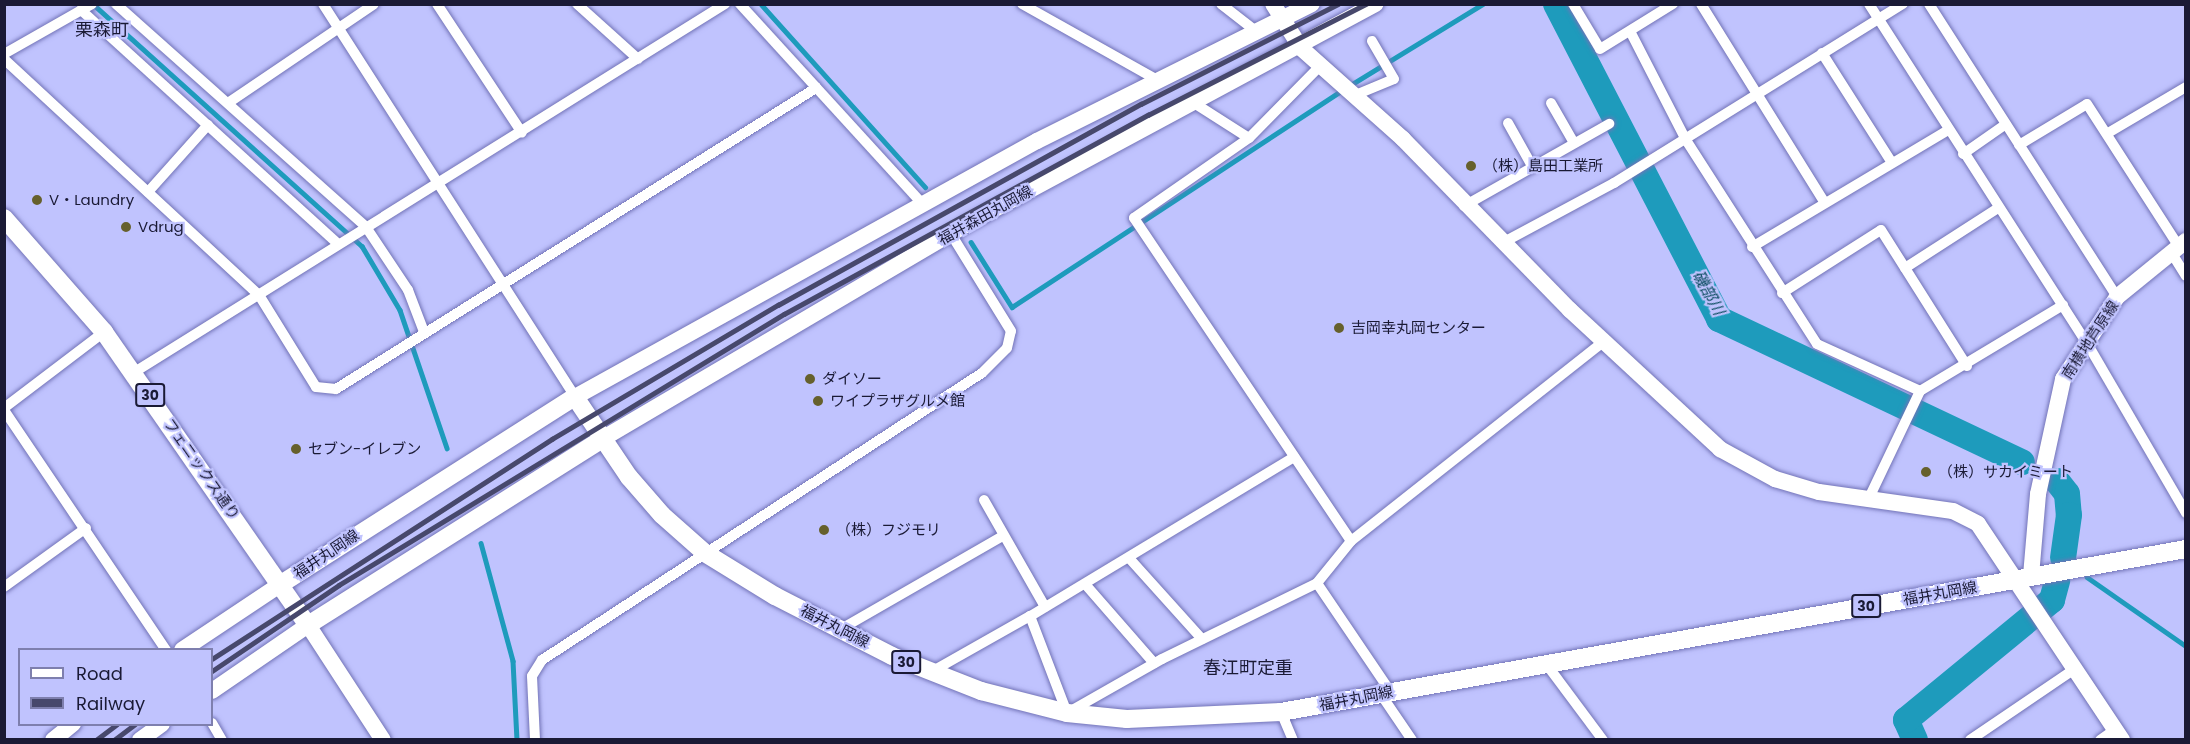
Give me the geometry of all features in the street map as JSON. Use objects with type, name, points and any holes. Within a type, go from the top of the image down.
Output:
[{"type":"main road","points":[[1273,4],[1301,48],[1504,242],[1603,342],[1720,449],[1775,479],[1819,492],[1869,498],[1970,518],[2025,578],[2076,668],[2119,734]]},
{"type":"main road","points":[[575,397],[922,203],[1312,4]]},
{"type":"main road","name":"福井森田丸岡線","points":[[602,439],[951,234],[1301,48],[1376,4]]},
{"type":"main road","name":"フェニックス通り","points":[[4,218],[104,332],[281,584]]},
{"type":"main road","name":"南横地芦原線","points":[[2025,578],[2049,433],[2063,379],[2117,297],[2178,246]]},
{"type":"main road","name":"福井丸岡線","points":[[308,625],[281,584],[575,397],[602,439],[646,497],[705,553],[841,629],[930,673],[1067,713],[1182,720],[1281,712],[2186,549]]},
{"type":"main road","points":[[213,690],[308,625],[602,439]]},
{"type":"main road","points":[[185,648],[281,584]]},
{"type":"main road","points":[[308,625],[383,740]]},
{"type":"main road","points":[[53,740],[70,726]]},
{"type":"main road","points":[[140,740],[159,726]]},
{"type":"street","points":[[92,4],[4,56],[259,295],[316,387],[336,389],[816,88]]},
{"type":"street","points":[[116,4],[366,227],[408,290],[424,332]]},
{"type":"street","points":[[323,4],[441,184],[575,397]]},
{"type":"street","points":[[228,103],[374,4]]},
{"type":"street","points":[[437,4],[522,133]]},
{"type":"street","points":[[577,4],[638,59]]},
{"type":"street","points":[[133,373],[338,243],[441,184],[725,4]]},
{"type":"street","points":[[740,4],[922,203]]},
{"type":"street","points":[[1022,4],[1159,81]]},
{"type":"street","points":[[1221,4],[1257,32]]},
{"type":"street","points":[[1573,4],[1600,49],[1631,33],[1674,4]]},
{"type":"street","points":[[1701,4],[1825,203]]},
{"type":"street","points":[[1869,4],[1963,154],[2087,343],[2181,495],[2186,513]]},
{"type":"street","points":[[1504,242],[1638,169],[1686,140],[1756,92],[1903,4]]},
{"type":"street","points":[[1929,4],[2117,297]]},
{"type":"street","points":[[81,10],[338,243]]},
{"type":"street","points":[[1631,33],[1686,140],[1752,247],[1817,344],[1917,396]]},
{"type":"street","points":[[1353,96],[1394,79],[1372,41]]},
{"type":"street","points":[[1822,53],[1892,163]]},
{"type":"street","points":[[1320,66],[1249,138],[1134,218],[1351,541]]},
{"type":"street","points":[[2108,133],[2184,91]]},
{"type":"street","points":[[1194,103],[1249,138]]},
{"type":"street","points":[[1551,103],[1574,143]]},
{"type":"street","points":[[2019,145],[2087,104],[2108,133],[2178,246],[2186,276]]},
{"type":"street","points":[[1508,123],[1532,166]]},
{"type":"street","points":[[1464,206],[1609,124]]},
{"type":"street","points":[[1963,154],[2006,124]]},
{"type":"street","points":[[148,192],[207,125]]},
{"type":"street","points":[[1752,247],[1948,130]]},
{"type":"street","points":[[1905,268],[1998,208]]},
{"type":"street","points":[[1782,293],[1881,230],[1967,366]]},
{"type":"street","points":[[535,740],[531,676],[542,660],[982,373],[1007,348],[1011,331],[951,234]]},
{"type":"street","points":[[1869,498],[1917,396],[2063,305]]},
{"type":"street","points":[[104,332],[4,409],[165,648]]},
{"type":"street","points":[[1029,616],[1067,713],[1154,663],[1317,583],[1351,541],[1603,342]]},
{"type":"street","points":[[930,673],[1129,558],[1294,457]]},
{"type":"street","points":[[984,500],[1045,607]]},
{"type":"street","points":[[4,587],[86,528]]},
{"type":"street","points":[[841,629],[1004,536]]},
{"type":"street","points":[[1129,558],[1202,639]]},
{"type":"street","points":[[1317,583],[1412,740]]},
{"type":"street","points":[[1084,584],[1154,663]]},
{"type":"street","points":[[1547,664],[1603,739]]},
{"type":"street","points":[[1970,740],[2076,668]]},
{"type":"street","points":[[1281,712],[1293,740]]},
{"type":"street","points":[[213,725],[222,740]]},
{"type":"street","points":[[2100,740],[2119,734]]},
{"type":"waterway","points":[[93,4],[362,246],[400,310],[447,448]]},
{"type":"waterway","points":[[761,4],[925,187]]},
{"type":"waterway","points":[[1349,86],[1483,4]]},
{"type":"waterway","name":"磯部川","points":[[1556,4],[1719,319],[2022,462]]},
{"type":"waterway","points":[[971,242],[1012,307],[1342,90]]},
{"type":"waterway","name":"磯部川","points":[[2057,481],[2067,494],[2069,515],[2063,558]]},
{"type":"waterway","points":[[481,543],[513,661],[517,740]]},
{"type":"waterway","points":[[2087,577],[2186,646]]},
{"type":"waterway","name":"磯部川","points":[[1915,740],[1906,720],[2052,600],[2057,581]]},
{"type":"railway","points":[[213,658],[552,439],[778,305],[1141,104],[1338,4]]},
{"type":"railway","points":[[213,670],[339,585],[784,314],[1148,115],[1366,4]]},
{"type":"railway","points":[[96,740],[114,726]]},
{"type":"railway","points":[[114,740],[132,726]]},
{"type":"place","name":"（株）島田工業所","points":[[1471,166]]},
{"type":"place","name":"V・Laundry","points":[[37,200]]},
{"type":"place","name":"Vdrug","points":[[126,227]]},
{"type":"place","name":"吉岡幸丸岡センター","points":[[1339,328]]},
{"type":"place","name":"ダイソー","points":[[810,379]]},
{"type":"place","name":"ワイプラザグルメ館","points":[[818,401]]},
{"type":"place","name":"セブン-イレブン","points":[[296,449]]},
{"type":"place","name":"（株）サカイミート","points":[[1926,472]]},
{"type":"place","name":"（株）フジモリ","points":[[824,530]]},
{"type":"district","name":"栗森町","points":[[102,30]]},
{"type":"district","name":"春江町定重","points":[[1248,668]]}]
